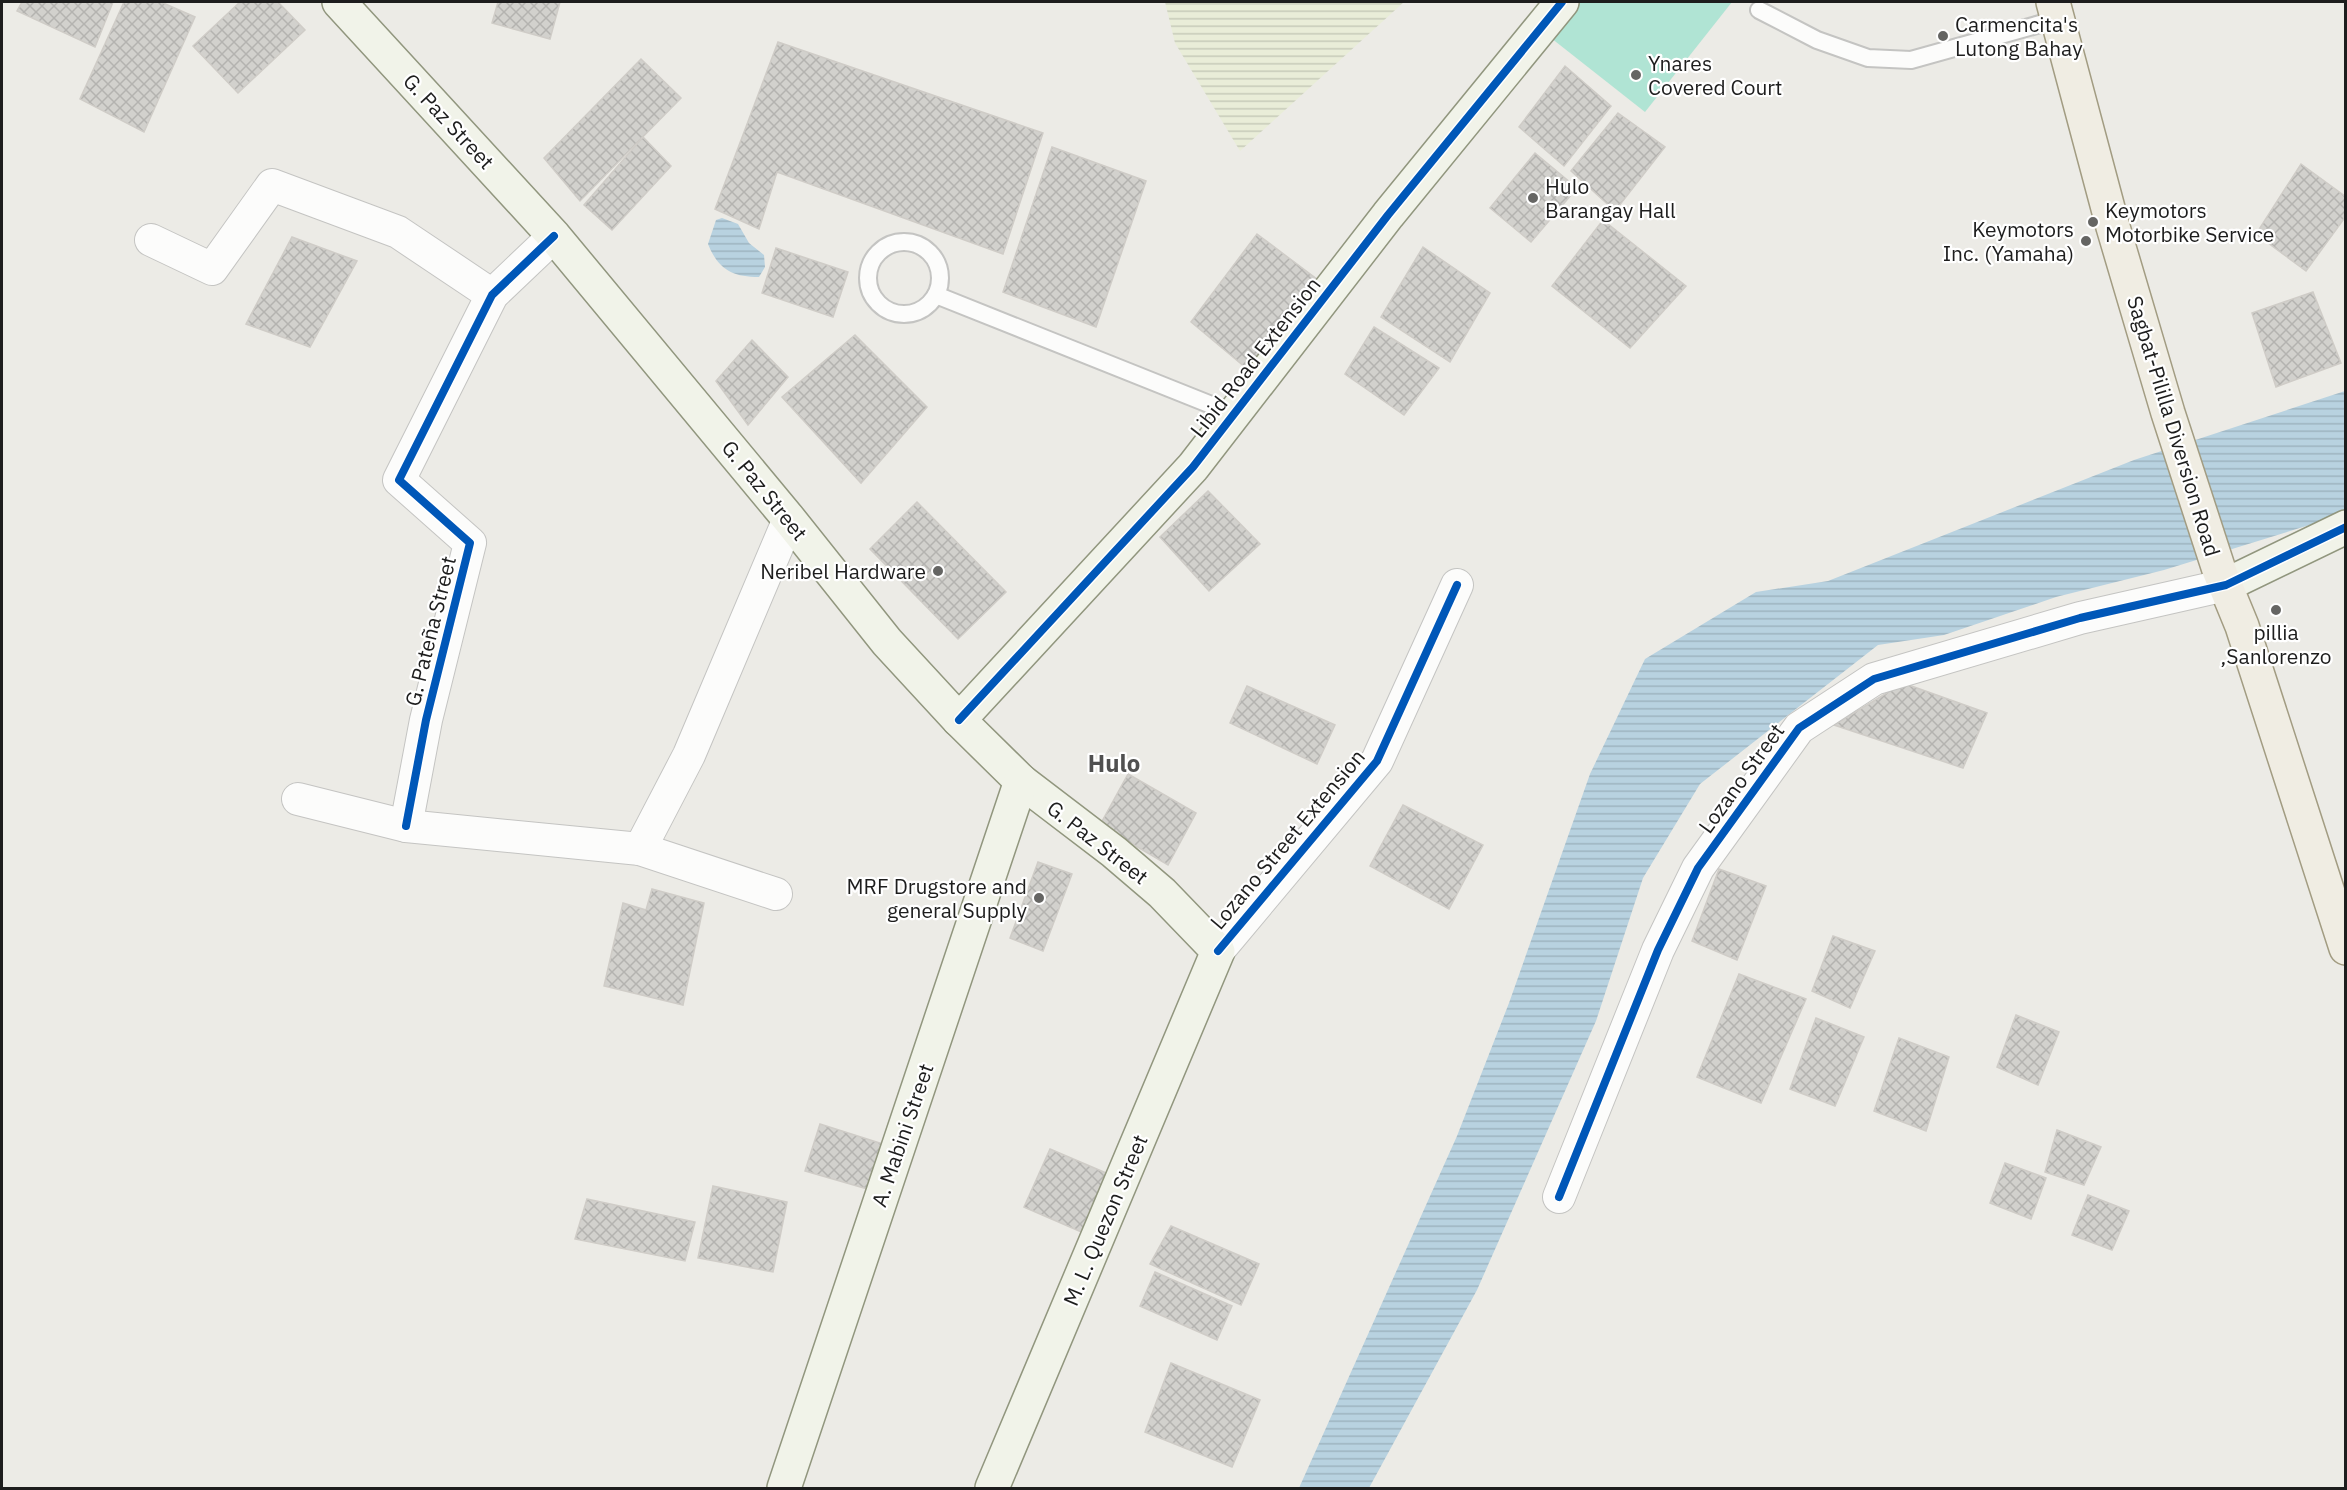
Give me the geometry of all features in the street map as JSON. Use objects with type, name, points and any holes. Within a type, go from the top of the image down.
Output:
[{"type":"main road","name":"G. Paz Street","points":[[339,2],[554,236],[789,519],[886,642],[959,720],[1021,781],[1162,892],[1218,951]]},
{"type":"main road","name":"Libid Road Extension","points":[[959,720],[1193,467],[1388,215],[1562,2]]},
{"type":"main road","name":"Sagbat-Pililla Diversion Road","points":[[2056,10],[2113,227],[2168,413],[2222,577],[2242,626],[2346,948]]},
{"type":"main road","points":[[2222,577],[2346,527]]},
{"type":"main road","name":"A. Mabini Street","points":[[784,1488],[1021,781]]},
{"type":"main road","name":"M. L. Quezon Street","points":[[992,1488],[1218,951]]},
{"type":"street","points":[[151,240],[213,269],[272,185],[398,232],[492,295]]},
{"type":"street","name":"G. Pateña Street","points":[[406,826],[426,720],[470,543],[399,480],[492,295],[554,236]]},
{"type":"street","points":[[640,849],[689,755],[789,519]]},
{"type":"street","name":"Lozano Street","points":[[1559,1197],[1658,950],[1698,868],[1798,728],[1874,679],[2222,577]]},
{"type":"street","name":"Lozano Street Extension","points":[[1218,951],[1377,761],[1457,585]]},
{"type":"street","points":[[298,799],[406,826],[640,849],[776,894]]},
{"type":"lane","points":[[1760,10],[1816,40],[1868,58],[1911,60],[2056,10]]},
{"type":"lane","points":[[904,242],[927,251],[935,260],[939,271],[936,295],[919,311],[896,314],[886,309],[876,302],[870,293],[868,270],[873,259],[881,250],[892,244],[904,242]]},
{"type":"lane","points":[[936,295],[1234,414]]},
{"type":"green space","points":[[1165,2],[1404,2],[1240,151],[1175,43]]},
{"type":"green space","name":"Ynares Covered Court","points":[[1580,2],[1732,2],[1645,112],[1551,38]]},
{"type":"water","points":[[722,218],[738,224],[749,243],[764,255],[765,267],[759,277],[734,273],[716,260],[708,244],[716,220]]},
{"type":"water","points":[[2345,391],[2345,514],[2164,570],[2056,597],[1944,635],[1878,645],[1700,784],[1643,878],[1596,1021],[1477,1290],[1369,1488],[1299,1488],[1457,1136],[1509,1003],[1590,774],[1645,659],[1756,592],[1828,581],[2134,460]]},
{"type":"building","points":[[22,2],[113,2],[95,47],[17,11]]},
{"type":"building","points":[[124,2],[161,2],[195,17],[144,132],[80,99]]},
{"type":"building","points":[[240,2],[278,2],[305,30],[238,93],[193,46]]},
{"type":"building","points":[[498,2],[560,2],[550,39],[492,23]]},
{"type":"building","points":[[778,42],[1043,133],[1003,254],[777,172],[759,229],[715,209]]},
{"type":"building","points":[[641,59],[681,98],[580,201],[544,158]]},
{"type":"building","points":[[1565,66],[1611,106],[1564,166],[1519,127]]},
{"type":"building","points":[[1618,113],[1665,147],[1615,211],[1571,171]]},
{"type":"building","points":[[643,137],[671,166],[612,230],[584,205]]},
{"type":"building","points":[[1052,147],[1146,181],[1096,327],[1003,292]]},
{"type":"building","name":"Hulo Barangay Hall","points":[[1535,153],[1577,188],[1531,242],[1490,208]]},
{"type":"building","points":[[2301,164],[2346,197],[2346,216],[2306,271],[2256,234]]},
{"type":"building","points":[[1603,220],[1686,286],[1630,348],[1552,286]]},
{"type":"building","points":[[1257,234],[1322,283],[1252,373],[1191,322]]},
{"type":"building","points":[[292,237],[357,261],[310,347],[246,324]]},
{"type":"building","points":[[1423,247],[1490,293],[1450,362],[1381,317]]},
{"type":"building","points":[[776,248],[848,272],[833,317],[762,293]]},
{"type":"building","points":[[2313,292],[2341,363],[2276,387],[2252,313]]},
{"type":"building","points":[[1374,327],[1439,368],[1404,415],[1345,374]]},
{"type":"building","points":[[855,335],[927,407],[861,483],[782,397]]},
{"type":"building","points":[[752,340],[788,377],[748,425],[716,381]]},
{"type":"building","points":[[1208,491],[1260,544],[1209,591],[1160,537]]},
{"type":"building","name":"Neribel Hardware","points":[[917,502],[1006,592],[958,639],[870,549]]},
{"type":"building","points":[[1903,683],[1987,713],[1963,768],[1834,725]]},
{"type":"building","points":[[1247,686],[1335,725],[1317,764],[1230,723]]},
{"type":"building","points":[[1128,774],[1196,813],[1168,865],[1100,825]]},
{"type":"building","points":[[1403,805],[1483,845],[1449,909],[1370,866]]},
{"type":"building","points":[[1038,862],[1072,874],[1043,951],[1010,938]]},
{"type":"building","points":[[1719,869],[1766,886],[1737,960],[1692,941]]},
{"type":"building","points":[[652,889],[704,903],[683,1005],[604,986],[623,903],[646,910]]},
{"type":"building","points":[[1833,936],[1875,951],[1850,1008],[1812,991]]},
{"type":"building","points":[[1739,974],[1806,999],[1761,1103],[1697,1077]]},
{"type":"building","points":[[2016,1015],[2059,1032],[2038,1085],[1997,1067]]},
{"type":"building","points":[[1816,1018],[1864,1037],[1835,1106],[1790,1089]]},
{"type":"building","points":[[1899,1038],[1949,1057],[1926,1131],[1874,1111]]},
{"type":"building","points":[[820,1124],[886,1145],[871,1190],[805,1171]]},
{"type":"building","points":[[2057,1130],[2101,1147],[2084,1185],[2045,1172]]},
{"type":"building","points":[[1050,1149],[1113,1176],[1086,1234],[1024,1207]]},
{"type":"building","points":[[2005,1163],[2046,1178],[2031,1219],[1990,1203]]},
{"type":"building","points":[[713,1186],[787,1202],[773,1272],[698,1258]]},
{"type":"building","points":[[2088,1195],[2129,1211],[2112,1250],[2072,1235]]},
{"type":"building","points":[[587,1199],[695,1222],[685,1261],[575,1239]]},
{"type":"building","points":[[1171,1226],[1259,1264],[1241,1305],[1150,1264]]},
{"type":"building","points":[[1155,1272],[1232,1306],[1217,1340],[1140,1306]]},
{"type":"building","points":[[1171,1363],[1260,1400],[1232,1467],[1145,1432]]},
{"type":"cycle path","points":[[959,720],[1193,467],[1388,215],[1562,2]]},
{"type":"cycle path","points":[[406,826],[426,720],[470,543],[399,480],[492,295],[554,236]]},
{"type":"cycle path","points":[[1559,1197],[1658,950],[1698,868],[1799,728],[1874,679],[2080,618],[2226,585],[2346,527]]},
{"type":"cycle path","points":[[1218,951],[1377,761],[1457,585]]},
{"type":"place","name":"Carmencita's Lutong Bahay","points":[[1943,36]]},
{"type":"place","name":"Ynares Covered Court","points":[[1636,75]]},
{"type":"place","name":"Hulo Barangay Hall","points":[[1533,198]]},
{"type":"place","name":"Keymotors Motorbike Service","points":[[2093,222]]},
{"type":"place","name":"Keymotors Inc. (Yamaha)","points":[[2086,241]]},
{"type":"place","name":"Neribel Hardware","points":[[938,571]]},
{"type":"place","name":"pillia ,Sanlorenzo","points":[[2276,610]]},
{"type":"place","name":"MRF Drugstore and general Supply","points":[[1039,898]]},
{"type":"district","name":"Hulo","points":[[1114,763]]}]
